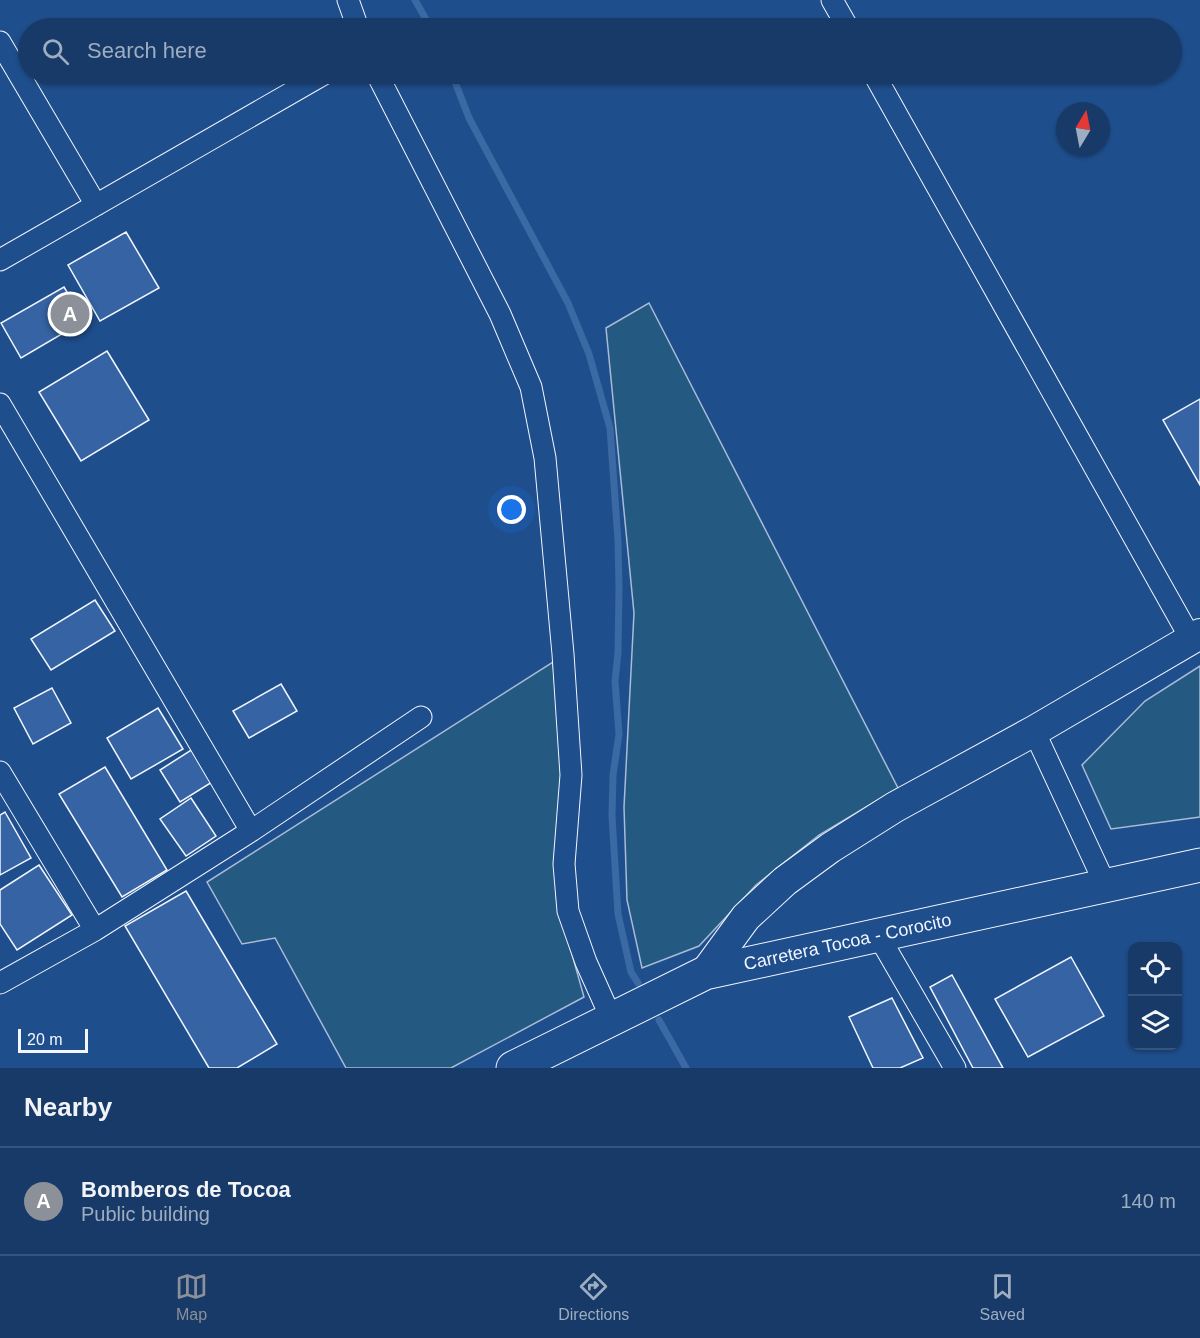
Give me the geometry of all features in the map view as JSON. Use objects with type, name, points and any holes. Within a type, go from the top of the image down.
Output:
[{"type":"main road","name":"Carretera Tocoa - Corocito","points":[[513,1068],[705,973],[1200,865]]},
{"type":"street","points":[[348,0],[354,18]]},
{"type":"street","points":[[832,0],[842,18]]},
{"type":"street","points":[[0,42],[18,73]]},
{"type":"street","points":[[25,84],[96,205]]},
{"type":"street","points":[[0,260],[307,84]]},
{"type":"street","points":[[382,84],[500,314],[531,387],[545,458],[563,654],[571,775],[564,864],[568,911],[586,962],[612,1020]]},
{"type":"street","points":[[705,973],[746,917],[785,881],[830,848],[894,807],[1034,731],[1195,637],[880,84]]},
{"type":"street","points":[[0,404],[251,831]]},
{"type":"street","points":[[0,983],[95,930],[251,831],[421,717]]},
{"type":"street","points":[[1034,731],[1106,886]]},
{"type":"street","points":[[0,772],[95,930]]},
{"type":"street","points":[[878,935],[955,1068]]},
{"type":"shaded area","points":[[649,303],[898,788],[819,835],[756,885],[699,946],[642,968],[627,900],[624,807],[634,613],[606,328]]},
{"type":"shaded area","points":[[553,662],[562,777],[559,908],[584,997],[451,1068],[346,1068],[275,938],[242,944],[207,882]]},
{"type":"shaded area","points":[[1200,666],[1200,817],[1111,829],[1082,765],[1145,701]]},
{"type":"building","points":[[126,232],[159,288],[100,321],[68,265]]},
{"type":"building","points":[[64,287],[84,321],[21,358],[1,323]]},
{"type":"building","points":[[107,351],[149,420],[81,461],[39,392]]},
{"type":"building","points":[[1200,399],[1200,485],[1163,420]]},
{"type":"building","points":[[95,600],[115,631],[51,670],[31,639]]},
{"type":"building","points":[[281,684],[297,711],[249,738],[233,711]]},
{"type":"building","points":[[52,688],[71,723],[33,744],[14,708]]},
{"type":"building","points":[[158,708],[183,749],[131,779],[107,738]]},
{"type":"building","points":[[196,747],[217,779],[180,802],[160,770]]},
{"type":"building","points":[[105,767],[167,870],[122,897],[59,794]]},
{"type":"building","points":[[191,798],[216,836],[186,856],[160,819]]},
{"type":"building","points":[[5,812],[31,858],[0,875],[0,815]]},
{"type":"building","points":[[39,865],[72,915],[17,950],[0,924],[0,890]]},
{"type":"building","points":[[186,891],[277,1044],[237,1068],[209,1068],[125,926]]},
{"type":"building","points":[[1071,957],[1104,1016],[1028,1057],[995,999]]},
{"type":"building","points":[[952,975],[1003,1068],[973,1068],[930,987]]},
{"type":"building","points":[[892,998],[923,1058],[900,1068],[873,1068],[849,1017]]},
{"type":"waterway","points":[[415,0],[425,18]]},
{"type":"waterway","points":[[456,84],[469,118],[568,303],[589,354],[610,428],[619,588],[615,681],[619,734],[613,775],[612,816],[618,914],[631,972],[638,983]]},
{"type":"waterway","points":[[659,1020],[686,1068]]},
{"type":"place","name":"Bomberos de Tocoa","points":[[70,314]]}]
